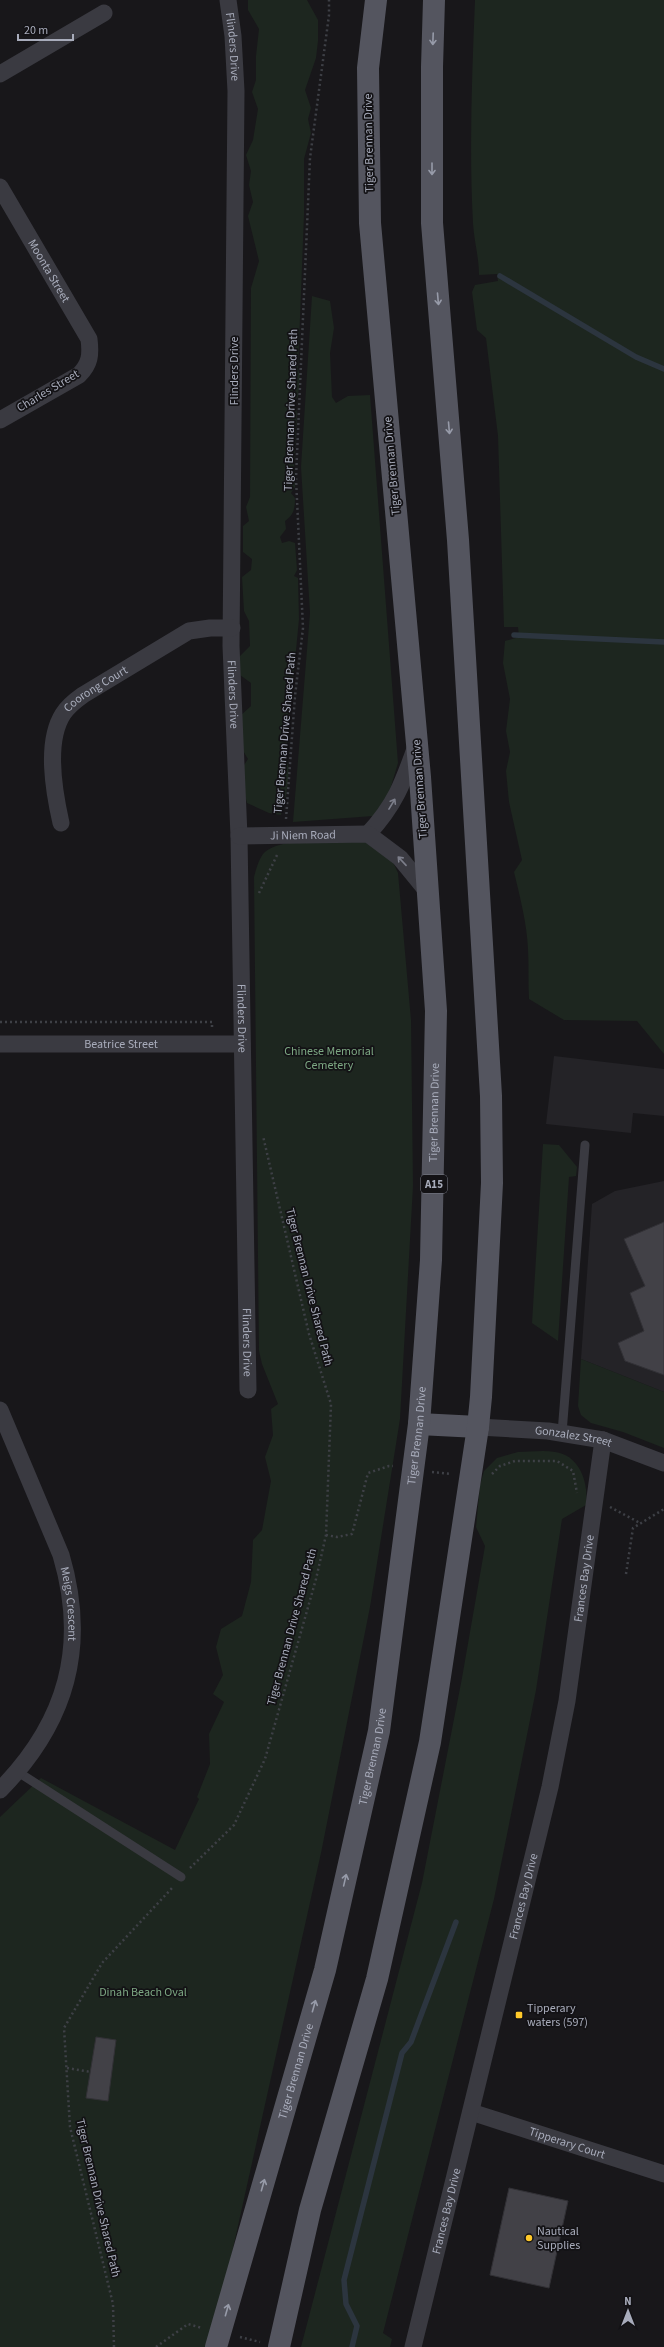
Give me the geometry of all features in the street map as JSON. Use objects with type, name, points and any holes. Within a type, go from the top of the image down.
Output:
[{"type":"main road","name":"Tiger Brennan Drive","points":[[216,2347],[325,1970],[379,1731],[418,1424],[432,1260],[435,1156],[436,1011],[417,744],[370,223],[368,68],[376,0]]},
{"type":"main road","points":[[279,2347],[310,2210],[377,1979],[430,1742],[478,1427],[492,1184],[491,1096],[458,540],[432,223],[432,67],[434,0]]},
{"type":"main road","points":[[418,1424],[478,1427]]},
{"type":"main road","points":[[265,2347],[310,2173],[328,2148]]},
{"type":"street","name":"Flinders Drive","points":[[228,0],[233,36],[236,91],[232,628],[239,836],[248,1390]]},
{"type":"street","points":[[0,74],[104,13]]},
{"type":"street","name":"Moonta Street","points":[[0,188],[89,340],[90,357]]},
{"type":"street","name":"Charles Street","points":[[0,420],[79,375],[86,368],[90,357]]},
{"type":"street","name":"Coorong Court","points":[[61,823],[55,798],[53,753],[58,725],[70,705],[83,695],[189,631],[210,628],[232,628]]},
{"type":"street","points":[[417,744],[400,791],[385,815],[368,834],[400,858],[427,891]]},
{"type":"street","name":"Ji Niem Road","points":[[239,836],[368,834]]},
{"type":"street","name":"Beatrice Street","points":[[0,1044],[242,1044]]},
{"type":"street","name":"Meigs Crescent","points":[[0,1410],[61,1555],[68,1578],[71,1604],[72,1651],[64,1688],[37,1747],[18,1772],[0,1790]]},
{"type":"street","name":"Gonzalez Street","points":[[478,1427],[562,1433],[603,1440],[664,1463]]},
{"type":"street","name":"Frances Bay Drive","points":[[413,2347],[544,1810],[561,1732],[567,1701],[603,1440]]},
{"type":"street","name":"Tipperary Court","points":[[471,2112],[664,2174]]},
{"type":"lane","points":[[562,1433],[585,1145]]},
{"type":"lane","points":[[18,1772],[181,1877]]},
{"type":"path","name":"Tiger Brennan Drive Shared Path","points":[[286,821],[295,696],[303,628],[296,478],[310,158],[329,15],[329,0]]},
{"type":"path","points":[[259,899],[259,892],[280,850]]},
{"type":"path","points":[[0,1022],[212,1022]]},
{"type":"path","name":"Tiger Brennan Drive Shared Path","points":[[114,2347],[113,2304],[70,2127],[64,2028],[102,1963],[158,1905],[181,1877],[234,1825],[265,1759],[316,1579],[326,1535],[331,1404],[309,1334],[262,1133]]},
{"type":"path","points":[[594,1502],[615,1508],[640,1523]]},
{"type":"path","points":[[626,1574],[633,1528],[664,1509]]},
{"type":"path","points":[[67,2068],[90,2072]]},
{"type":"shaded area","points":[[554,1056],[664,1069],[664,1116],[633,1113],[631,1133],[546,1124]]},
{"type":"shaded area","points":[[664,1181],[664,1392],[581,1359],[592,1204],[615,1191]]},
{"type":"green space","points":[[248,0],[307,0],[318,20],[316,58],[305,90],[311,108],[308,119],[311,133],[304,159],[304,215],[298,369],[300,375],[298,397],[295,400],[297,414],[294,468],[295,487],[291,493],[295,498],[295,505],[292,514],[285,521],[286,529],[280,537],[282,543],[289,541],[295,543],[297,570],[294,576],[298,578],[299,619],[286,755],[288,762],[288,777],[281,815],[269,813],[247,803],[239,773],[248,759],[237,741],[239,717],[251,706],[251,683],[240,675],[239,657],[250,646],[249,621],[244,611],[242,577],[251,570],[252,559],[243,552],[243,526],[249,521],[246,507],[250,497],[251,288],[259,261],[248,216],[253,202],[249,185],[251,171],[246,155],[253,140],[258,109],[252,92],[256,80],[256,56],[259,29],[248,10]]},
{"type":"green space","points":[[475,0],[664,0],[664,1054],[637,1021],[564,1020],[529,999],[526,930],[514,872],[522,860],[509,802],[506,771],[510,752],[506,731],[510,699],[503,663],[505,641],[519,637],[518,627],[504,627],[498,436],[486,338],[477,330],[472,292],[475,285],[498,281],[497,274],[479,275],[474,230],[471,139]]},
{"type":"green space","points":[[312,296],[330,301],[334,328],[330,353],[332,397],[336,403],[348,396],[370,395],[398,763],[389,793],[373,816],[293,822],[310,613],[301,467]]},
{"type":"green space","points":[[312,841],[367,842],[392,860],[398,873],[411,1020],[413,1186],[400,1419],[370,1607],[321,1853],[211,2347],[0,2347],[0,1817],[41,1778],[175,1850],[199,1799],[197,1797],[210,1764],[209,1734],[224,1702],[213,1694],[223,1675],[216,1647],[221,1629],[242,1616],[251,1582],[253,1540],[262,1530],[271,1481],[265,1457],[273,1435],[271,1409],[278,1404],[262,1364],[259,1351],[254,877],[258,863],[263,854],[271,848],[283,844]]},
{"type":"green space","points":[[543,1144],[559,1145],[577,1167],[576,1176],[569,1177],[558,1341],[532,1323]]},
{"type":"green space","points":[[581,1359],[664,1392],[664,1448],[623,1432],[591,1423],[581,1415],[578,1406]]},
{"type":"green space","points":[[550,1451],[564,1454],[571,1459],[577,1465],[584,1480],[587,1497],[586,1505],[562,1519],[536,1690],[494,1899],[383,2333],[392,2339],[390,2347],[301,2347],[422,1883],[462,1678],[485,1546],[476,1527],[480,1485],[484,1471],[497,1458],[518,1452]]},
{"type":"building","points":[[664,1222],[664,1375],[625,1361],[618,1343],[644,1331],[630,1293],[645,1286],[624,1239]]},
{"type":"building","points":[[96,2037],[116,2040],[108,2101],[86,2098]]},
{"type":"building","name":"Nautical Supplies","points":[[509,2188],[568,2201],[549,2288],[490,2275]]},
{"type":"waterway","points":[[500,276],[636,357],[664,369]]},
{"type":"waterway","points":[[514,635],[664,642]]},
{"type":"waterway","points":[[352,2347],[357,2326],[346,2304],[344,2280],[402,2053],[411,2042],[456,1922]]},
{"type":"place","name":"Tipperary waters (597)","points":[[519,2015]]},
{"type":"place","name":"Nautical Supplies","points":[[529,2238]]},
{"type":"park label","name":"Chinese Memorial Cemetery","points":[[329,1058]]},
{"type":"park label","name":"Dinah Beach Oval","points":[[143,1992]]}]
